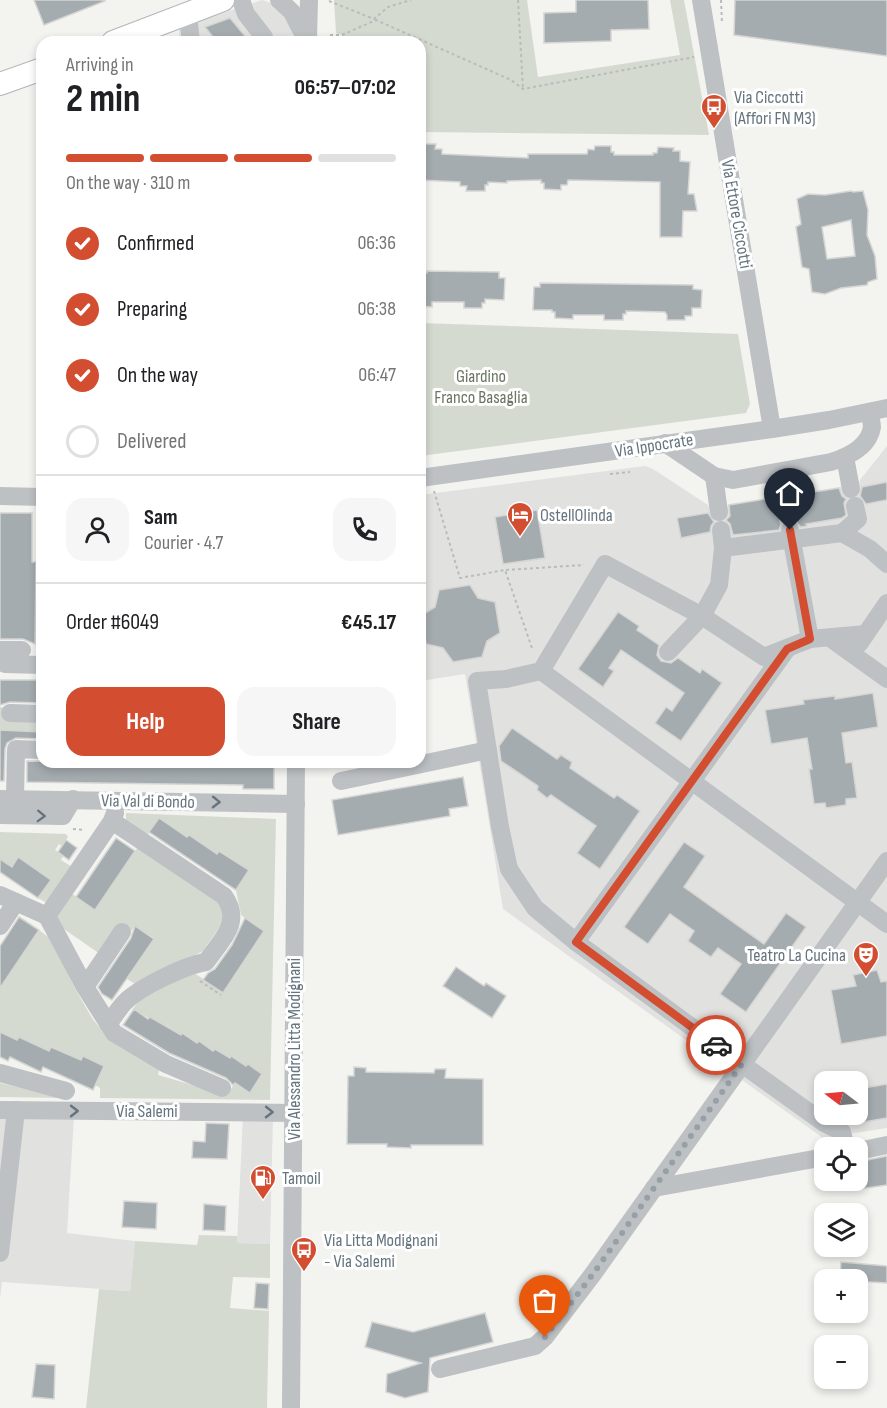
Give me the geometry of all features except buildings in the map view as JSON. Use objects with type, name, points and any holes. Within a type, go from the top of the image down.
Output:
[{"type":"main road","points":[[162,36],[194,32],[223,0]]},
{"type":"main road","points":[[0,84],[36,71]]},
{"type":"street","points":[[241,0],[246,14],[263,36]]},
{"type":"street","points":[[279,0],[292,12],[305,36]]},
{"type":"street","points":[[308,36],[309,0]]},
{"type":"street","name":"Via Ettore Ciccotti","points":[[701,0],[772,429]]},
{"type":"street","name":"Via Ippocrate","points":[[426,477],[772,429],[887,408]]},
{"type":"street","points":[[664,443],[714,476],[733,480],[845,458],[855,452],[864,442],[872,427],[869,412]]},
{"type":"street","points":[[842,533],[858,519],[845,458]]},
{"type":"street","points":[[714,476],[719,512]]},
{"type":"street","points":[[0,496],[36,497]]},
{"type":"street","points":[[668,651],[702,616],[719,585],[722,539],[842,533],[870,549],[887,564]]},
{"type":"street","points":[[791,535],[810,639]]},
{"type":"street","points":[[843,1137],[842,1132],[824,1123],[742,1064],[576,942],[535,908],[509,870],[477,681],[506,679],[541,671],[605,564],[702,616],[764,657],[810,639],[866,634]]},
{"type":"street","points":[[852,654],[887,603]]},
{"type":"street","points":[[830,638],[887,679]]},
{"type":"street","points":[[576,942],[787,649]]},
{"type":"street","points":[[3,657],[22,650]]},
{"type":"street","points":[[3,657],[36,664]]},
{"type":"street","points":[[541,671],[887,924]]},
{"type":"street","points":[[10,713],[36,714]]},
{"type":"street","points":[[8,799],[16,749],[36,750]]},
{"type":"street","points":[[426,763],[488,750]]},
{"type":"street","name":"Via Alessandro Litta Modignani","points":[[291,1408],[296,768]]},
{"type":"street","points":[[341,781],[403,768]]},
{"type":"street","name":"Via Val di Bondo","points":[[8,799],[296,804]]},
{"type":"street","points":[[0,814],[63,816],[73,799]]},
{"type":"street","points":[[47,916],[111,822],[224,896],[231,907],[233,916],[231,926],[206,962],[195,964],[135,993],[123,1003],[108,1024]]},
{"type":"street","points":[[440,1369],[535,1346],[545,1337],[593,1274],[887,861]]},
{"type":"street","points":[[0,926],[8,898],[47,916],[114,1033],[166,1064],[222,1088]]},
{"type":"street","points":[[86,987],[122,932]]},
{"type":"street","points":[[0,1073],[66,1091]]},
{"type":"street","points":[[0,1253],[8,1110]]},
{"type":"street","name":"Via Salemi","points":[[8,1110],[294,1113]]},
{"type":"street","points":[[868,1149],[887,1145]]},
{"type":"street","points":[[654,1188],[814,1159]]},
{"type":"path","points":[[330,35],[342,35],[374,19],[388,7],[411,0]]},
{"type":"path","points":[[518,0],[523,89]]},
{"type":"path","points":[[329,1],[415,36]]},
{"type":"path","points":[[426,41],[511,80],[523,89],[710,55]]},
{"type":"path","points":[[610,474],[630,472]]},
{"type":"path","points":[[426,480],[460,578],[506,570],[605,564]]},
{"type":"path","points":[[506,570],[520,616],[541,671]]},
{"type":"path","points":[[63,816],[69,829],[111,822]]},
{"type":"path","points":[[195,964],[200,981],[221,995]]},
{"type":"shaded area","points":[[262,0],[277,5],[291,25],[293,36],[179,36],[179,28]]},
{"type":"shaded area","points":[[887,446],[887,1128],[822,1137],[503,909],[465,674],[426,680],[426,494],[645,466],[708,505],[710,510],[765,499],[765,492],[801,486],[803,493],[846,486],[859,487],[860,480]]},
{"type":"shaded area","points":[[0,1116],[74,1116],[67,1233],[135,1241],[130,1291],[2,1282],[0,1299]]},
{"type":"shaded area","points":[[243,1116],[273,1116],[270,1244],[237,1243]]},
{"type":"green space","points":[[334,0],[527,0],[538,77],[680,55],[670,0],[684,0],[709,135],[426,132],[426,36],[342,36],[336,33]]},
{"type":"green space","name":"Giardino Franco Basaglia","points":[[426,323],[738,334],[750,404],[746,413],[426,455]]},
{"type":"green space","points":[[0,707],[36,716],[36,732],[0,730]]},
{"type":"green space","points":[[126,813],[276,819],[270,1100],[100,1098],[100,1088],[95,1085],[104,1066],[84,1056],[81,1060],[52,1047],[49,1051],[19,1037],[17,1040],[0,1032],[0,988],[39,930],[52,940],[77,992],[92,1018],[109,1040],[160,1066],[158,1075],[227,1095],[235,1083],[250,1093],[262,1075],[248,1065],[215,1049],[213,1051],[199,1041],[197,1043],[183,1033],[181,1035],[133,1009],[142,996],[191,971],[223,992],[264,931],[241,915],[236,890],[249,870],[220,851],[217,854],[189,835],[187,837],[159,818],[146,837],[126,823]]},
{"type":"green space","points":[[0,832],[66,834],[68,837],[62,846],[59,844],[55,850],[63,856],[61,860],[74,868],[47,903],[38,898],[50,880],[18,858],[12,867],[0,859]]},
{"type":"green space","points":[[138,847],[222,904],[225,919],[203,951],[138,986],[127,979],[154,938],[135,926],[131,931],[120,924],[100,954],[61,927],[56,912],[69,892],[96,909]]},
{"type":"green space","points":[[0,1083],[66,1098],[0,1097]]},
{"type":"green space","points":[[199,1235],[237,1236],[237,1243],[270,1244],[270,1278],[233,1277],[230,1308],[269,1311],[267,1408],[86,1408],[99,1289],[130,1291],[135,1241],[197,1245]]},
{"type":"tunnel","points":[[783,489],[790,530]]},
{"type":"way so far","points":[[545,1337],[593,1274],[742,1064],[716,1045]]},
{"type":"place","name":"Via Ciccotti (Affori FN M3)","points":[[714,130]]},
{"type":"place","name":"OstellOlinda","points":[[520,538]]},
{"type":"place","name":"Teatro La Cucina","points":[[866,978]]},
{"type":"place","name":"Tamoil","points":[[263,1201]]},
{"type":"place","name":"Via Litta Modignani - Via Salemi","points":[[304,1273]]},
{"type":"route","points":[[716,1045],[576,942],[787,649],[810,639],[790,530]]}]
